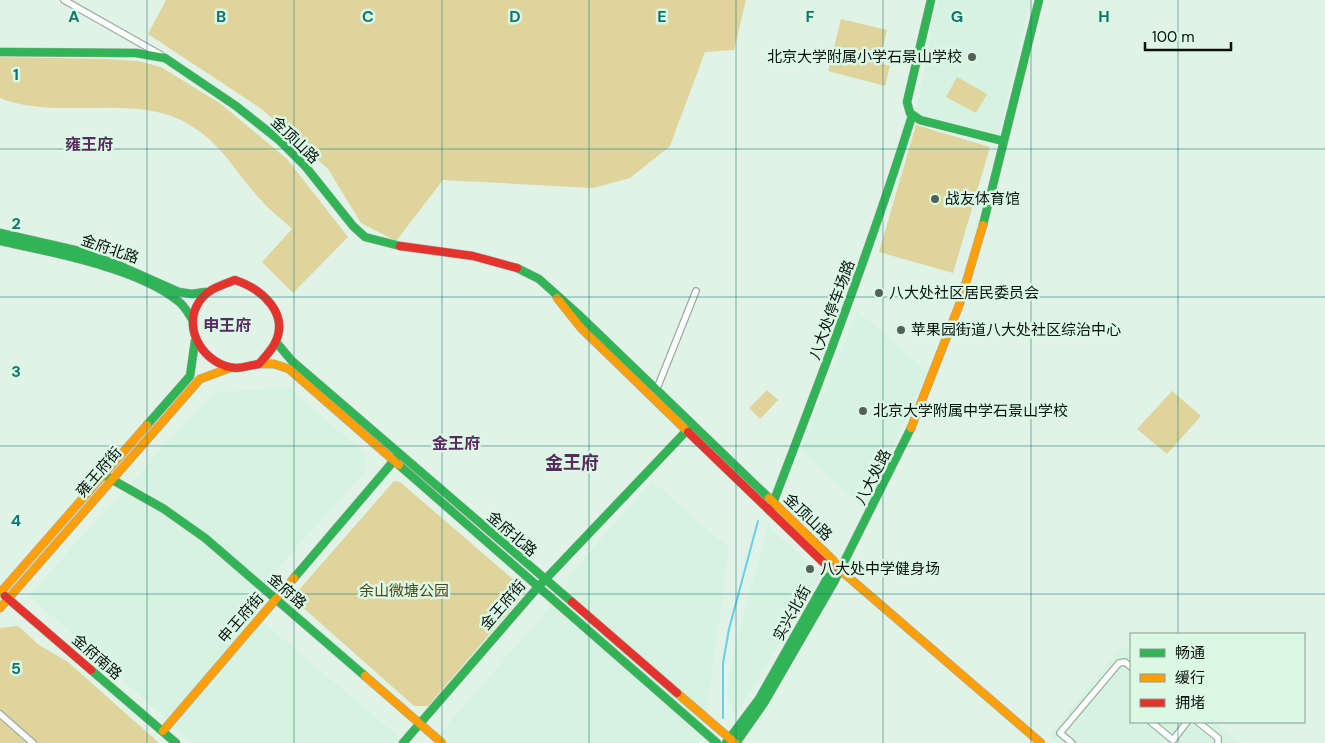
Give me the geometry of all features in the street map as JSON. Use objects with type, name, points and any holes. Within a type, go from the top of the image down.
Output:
[{"type":"street","points":[[64,0],[165,58]]},
{"type":"street","name":"八大处停车场路","points":[[772,507],[871,241],[912,116],[907,110],[907,102],[930,0]]},
{"type":"street","name":"八大处路","points":[[839,569],[871,512],[925,397],[970,269],[1039,0]]},
{"type":"street","name":"金顶山路","points":[[0,52],[136,53],[165,58],[236,106],[279,140],[305,166],[353,226],[366,237],[398,246],[499,261],[527,273],[554,291],[654,394],[772,507],[833,560],[839,569]]},
{"type":"street","points":[[912,116],[920,120],[1003,141]]},
{"type":"street","name":"金府北路","points":[[0,233],[44,242],[109,261],[180,292],[195,296],[207,292]]},
{"type":"street","name":"金府北路","points":[[0,241],[81,259],[124,274],[166,292],[180,302],[192,319]]},
{"type":"street","points":[[235,280],[260,290],[268,298],[277,315],[276,342],[259,364],[230,368],[215,363],[196,341],[191,324],[192,319],[197,304],[207,292],[226,282],[235,280]]},
{"type":"street","points":[[654,394],[696,291]]},
{"type":"street","name":"雍王府街","points":[[0,593],[190,376],[196,341]]},
{"type":"street","name":"金府北路","points":[[276,342],[292,362],[397,458],[538,586],[717,743]]},
{"type":"street","name":"金府北路","points":[[259,364],[274,364],[289,369],[544,580],[732,742]]},
{"type":"street","name":"雍王府街","points":[[0,608],[200,379],[230,368]]},
{"type":"street","name":"金王府街","points":[[403,743],[538,586],[689,428]]},
{"type":"street","name":"申王府街","points":[[163,731],[397,458]]},
{"type":"street","name":"金府路","points":[[104,475],[164,509],[205,538],[442,743]]},
{"type":"street","points":[[839,569],[1041,743]]},
{"type":"street","name":"实兴北街","points":[[732,742],[759,700],[828,577],[839,569]]},
{"type":"street","name":"金府南路","points":[[0,593],[176,743]]},
{"type":"street","points":[[1072,743],[1060,733],[1119,663],[1125,662],[1130,666]]},
{"type":"street","points":[[0,714],[32,743]]},
{"type":"street","points":[[1152,723],[1173,740],[1187,723]]},
{"type":"street","points":[[1199,723],[1218,738],[1218,743]]},
{"type":"shaded area","name":"北京大学附属小学石景山学校","points":[[938,0],[1030,0],[999,135],[915,114]]},
{"type":"shaded area","name":"北京大学附属中学石景山学校","points":[[857,311],[927,371],[865,510],[801,450]]},
{"type":"shaded area","points":[[288,387],[366,455],[365,471],[244,606],[406,743],[193,743],[29,595],[213,393]]},
{"type":"shaded area","points":[[652,481],[729,548],[703,739],[698,743],[432,743],[537,622],[570,581],[567,578]]},
{"type":"shaded area","points":[[768,526],[821,574],[735,717],[727,691],[736,644]]},
{"type":"shaded area","points":[[1122,646],[1130,653],[1130,723],[1215,723],[1240,743],[1058,743],[1049,735]]},
{"type":"green space","points":[[166,0],[746,0],[734,50],[705,52],[670,146],[630,178],[593,188],[443,180],[396,241],[361,223],[328,169],[263,110],[148,34]]},
{"type":"green space","points":[[841,19],[887,30],[879,63],[890,66],[885,86],[828,71]]},
{"type":"green space","points":[[0,57],[106,59],[138,61],[161,67],[221,104],[287,159],[348,237],[293,293],[262,262],[292,229],[251,189],[217,146],[207,137],[181,120],[161,113],[139,109],[43,107],[21,104],[0,98]]},
{"type":"green space","points":[[957,77],[987,94],[976,113],[946,97]]},
{"type":"green space","name":"战友体育馆","points":[[916,125],[990,147],[953,273],[879,252]]},
{"type":"green space","points":[[767,390],[778,400],[760,419],[749,408]]},
{"type":"green space","points":[[1172,391],[1201,416],[1167,454],[1137,429]]},
{"type":"green space","name":"余山微塘公园","points":[[394,481],[400,482],[522,587],[523,595],[428,706],[414,706],[299,604],[298,591]]},
{"type":"green space","points":[[18,626],[39,645],[68,662],[159,743],[0,743],[0,628]]},
{"type":"waterway","points":[[723,718],[723,663],[729,629],[758,521]]},
{"type":"traffic: fast","points":[[931,0],[907,102],[910,113],[920,120],[1003,141]]},
{"type":"traffic: fast","points":[[983,225],[1039,0]]},
{"type":"traffic: fast","points":[[0,52],[136,53],[165,58],[236,106],[279,140],[305,166],[353,226],[365,237],[400,246]]},
{"type":"traffic: fast","points":[[770,511],[862,265],[912,116]]},
{"type":"traffic: fast","points":[[0,233],[79,251],[118,265],[179,292],[192,294],[205,292]]},
{"type":"traffic: fast","points":[[0,241],[44,250],[118,270],[161,289],[178,301],[192,319]]},
{"type":"traffic: fast","points":[[517,268],[539,279],[578,314],[769,498]]},
{"type":"traffic: fast","points":[[147,425],[190,376],[195,341]]},
{"type":"traffic: fast","points":[[276,342],[292,361],[572,602]]},
{"type":"traffic: fast","points":[[403,743],[538,587],[692,425]]},
{"type":"traffic: fast","points":[[736,743],[764,703],[834,582],[911,428]]},
{"type":"traffic: fast","points":[[294,578],[397,457]]},
{"type":"traffic: fast","points":[[399,465],[717,743]]},
{"type":"traffic: fast","points":[[104,475],[164,509],[205,538],[365,676]]},
{"type":"traffic: fast","points":[[726,743],[759,699],[828,577],[838,569]]},
{"type":"traffic: fast","points":[[91,670],[176,743]]},
{"type":"traffic: slow","points":[[911,428],[960,303],[983,225]]},
{"type":"traffic: slow","points":[[557,298],[581,328],[688,432]]},
{"type":"traffic: slow","points":[[259,364],[274,364],[289,369],[399,465]]},
{"type":"traffic: slow","points":[[0,608],[200,379],[230,368]]},
{"type":"traffic: slow","points":[[0,593],[147,425]]},
{"type":"traffic: slow","points":[[769,498],[833,560],[839,569],[1041,743]]},
{"type":"traffic: slow","points":[[163,731],[294,578]]},
{"type":"traffic: slow","points":[[365,676],[442,743]]},
{"type":"traffic: slow","points":[[677,693],[735,743]]},
{"type":"traffic: jam","points":[[400,246],[473,256],[517,268]]},
{"type":"traffic: jam","points":[[235,280],[264,296],[271,304],[279,323],[278,334],[269,353],[259,364],[242,368],[225,366],[215,361],[206,353],[199,344],[193,323],[194,313],[202,298],[215,288],[235,280]]},
{"type":"traffic: jam","points":[[688,432],[827,566],[839,569]]},
{"type":"traffic: jam","points":[[5,596],[91,670]]},
{"type":"traffic: jam","points":[[572,602],[677,693]]},
{"type":"place","name":"北京大学附属小学石景山学校","points":[[972,57]]},
{"type":"place","name":"战友体育馆","points":[[935,199]]},
{"type":"place","name":"八大处社区居民委员会","points":[[879,293]]},
{"type":"place","name":"苹果园街道八大处社区综治中心","points":[[901,330]]},
{"type":"place","name":"北京大学附属中学石景山学校","points":[[863,411]]},
{"type":"place","name":"八大处中学健身场","points":[[810,569]]},
{"type":"district","name":"雍王府","points":[[89,144]]},
{"type":"district","name":"申王府","points":[[227,325]]},
{"type":"district","name":"金王府","points":[[456,443]]},
{"type":"district","name":"金王府","points":[[572,463]]}]
